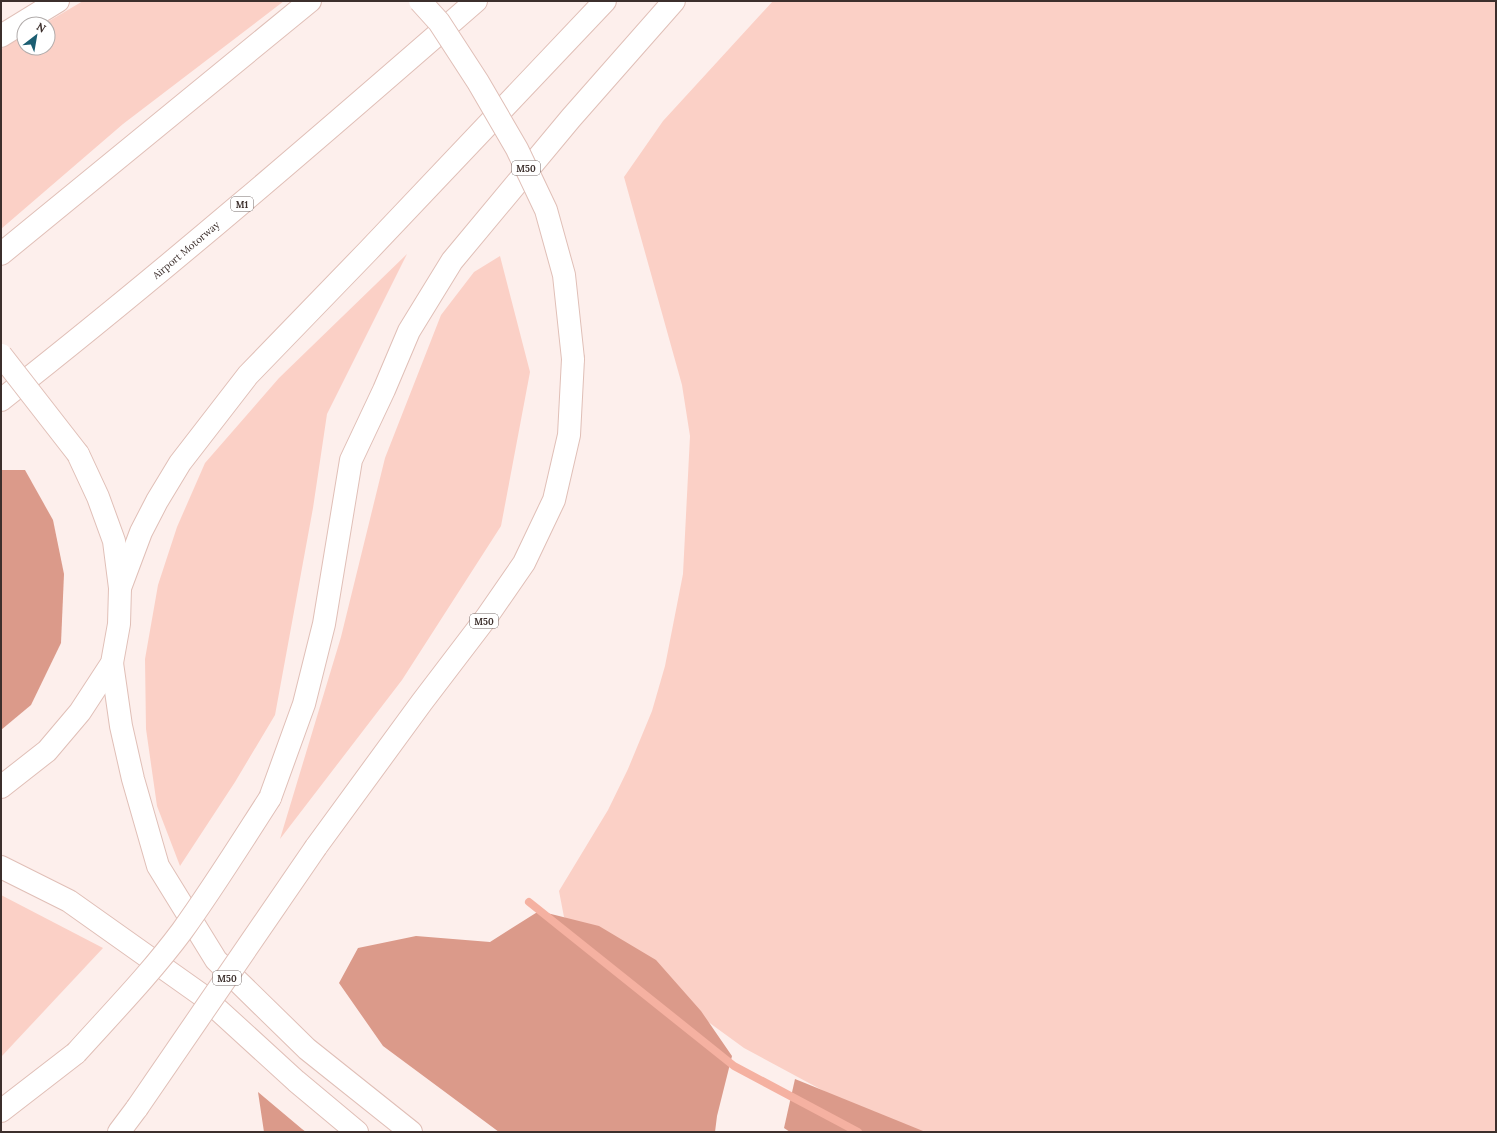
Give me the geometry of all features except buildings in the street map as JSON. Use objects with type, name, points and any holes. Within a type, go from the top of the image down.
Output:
[{"type":"main road","points":[[1,36],[58,1]]},
{"type":"main road","points":[[1,254],[310,1]]},
{"type":"main road","name":"M50","points":[[119,1132],[316,847],[422,702],[486,618],[524,563],[554,500],[569,435],[573,359],[564,275],[546,210],[518,150],[478,82],[439,22],[420,1]]},
{"type":"main road","name":"Airport Motorway","points":[[1,400],[74,343],[280,173],[476,1]]},
{"type":"main road","points":[[120,588],[141,532],[157,501],[180,463],[248,375],[368,252],[605,1]]},
{"type":"main road","points":[[1,1111],[76,1053],[139,984],[181,932],[226,867],[270,798],[304,704],[322,631],[351,460],[384,390],[409,331],[452,261],[571,118],[674,1]]},
{"type":"main road","points":[[1,355],[78,454],[98,497],[114,541],[120,588],[119,624],[112,663],[121,726],[131,771],[158,866],[216,960],[307,1049],[411,1132]]},
{"type":"main road","points":[[1,787],[47,751],[80,712],[112,663]]},
{"type":"main road","points":[[1,867],[68,900],[202,996],[296,1081],[357,1132]]},
{"type":"shaded area","points":[[83,1],[284,1],[123,124],[1,229],[1,49],[16,41],[16,56],[56,56],[56,17]]},
{"type":"shaded area","points":[[773,1],[1496,1],[1496,1132],[900,1132],[744,1048],[564,917],[559,891],[608,810],[628,769],[652,711],[665,666],[683,574],[690,436],[682,385],[624,177],[663,121]]},
{"type":"shaded area","points":[[407,254],[327,414],[313,508],[275,715],[235,782],[180,866],[157,806],[146,729],[145,659],[158,585],[177,527],[205,463],[279,378]]},
{"type":"shaded area","points":[[500,256],[530,372],[501,526],[402,680],[280,839],[341,637],[385,458],[441,315],[474,272]]},
{"type":"shaded area","points":[[1,470],[25,470],[53,520],[64,574],[61,643],[31,705],[1,730]]},
{"type":"shaded area","points":[[1,895],[103,948],[1,1057]]},
{"type":"shaded area","points":[[539,911],[599,926],[656,960],[701,1011],[732,1056],[717,1116],[715,1132],[499,1132],[383,1046],[339,983],[358,948],[416,936],[490,942]]},
{"type":"shaded area","points":[[795,1079],[924,1132],[790,1132],[784,1128]]},
{"type":"shaded area","points":[[258,1092],[302,1129],[306,1132],[264,1132]]},
{"type":"waterway","points":[[529,902],[734,1066],[858,1132]]}]
